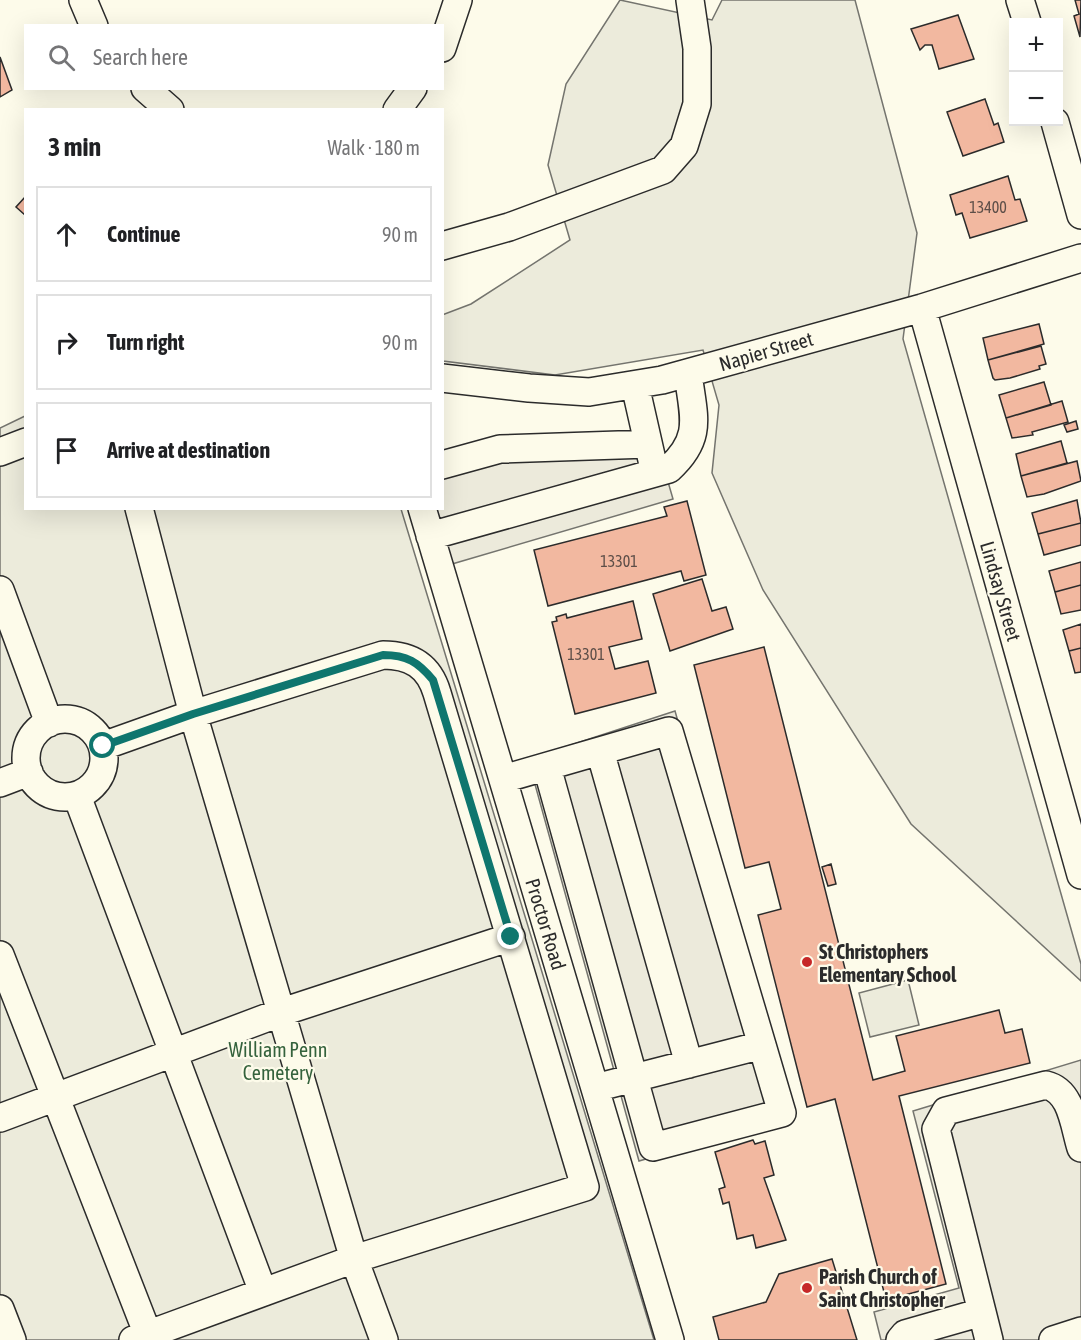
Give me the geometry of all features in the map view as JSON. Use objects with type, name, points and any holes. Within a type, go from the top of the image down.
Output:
[{"type":"street","points":[[83,0],[93,24]]},
{"type":"street","points":[[444,42],[458,0]]},
{"type":"street","points":[[444,245],[509,227],[663,170],[684,146],[697,105],[697,48],[690,0]]},
{"type":"street","points":[[1020,0],[1026,18]]},
{"type":"street","points":[[147,90],[168,108]]},
{"type":"street","points":[[399,108],[412,90]]},
{"type":"street","points":[[1055,126],[1081,215]]},
{"type":"street","name":"Napier Street","points":[[444,378],[589,392],[635,385],[688,373],[922,308],[1081,258]]},
{"type":"street","name":"Lindsay Street","points":[[922,308],[1081,875]]},
{"type":"street","points":[[430,537],[669,469],[686,454],[694,433],[688,373]]},
{"type":"street","points":[[635,385],[655,473]]},
{"type":"street","points":[[0,452],[24,443]]},
{"type":"street","points":[[444,464],[500,448],[648,444]]},
{"type":"street","points":[[140,510],[193,714],[354,1259],[384,1340]]},
{"type":"street","name":"Proctor Road","points":[[423,510],[670,1340]]},
{"type":"street","points":[[0,590],[49,723]]},
{"type":"street","points":[[0,955],[56,1095],[143,1338],[354,1259],[585,1187],[433,680],[417,663],[399,655],[383,655],[193,714],[103,746]]},
{"type":"street","points":[[67,718],[80,721],[91,728],[103,746],[105,762],[101,775],[94,785],[77,795],[57,797],[45,792],[35,784],[28,772],[27,747],[33,735],[49,723],[67,718]]},
{"type":"street","points":[[503,779],[669,731],[782,1113],[616,1159]]},
{"type":"street","points":[[600,751],[689,1064]]},
{"type":"street","points":[[546,767],[654,1148]]},
{"type":"street","points":[[0,783],[28,772]]},
{"type":"street","points":[[77,795],[263,1292]]},
{"type":"street","points":[[550,939],[591,927]]},
{"type":"street","points":[[0,1118],[56,1095],[282,1012],[511,937]]},
{"type":"street","points":[[595,1089],[762,1045]]},
{"type":"street","points":[[989,1340],[936,1129],[939,1119],[946,1111],[1046,1085],[1056,1088],[1065,1096],[1081,1148]]},
{"type":"street","points":[[0,1309],[12,1340]]},
{"type":"street","points":[[900,1340],[904,1334],[981,1312]]},
{"type":"street","points":[[1053,1340],[1081,1331]]},
{"type":"green space","points":[[620,0],[712,20],[722,0],[855,0],[917,233],[903,339],[1081,964],[1081,981],[911,824],[763,590],[712,473],[719,405],[703,350],[555,375],[444,361],[444,314],[471,304],[570,240],[548,165],[566,84]]},
{"type":"green space","name":"William Penn Cemetery","points":[[24,416],[24,510],[401,510],[654,1340],[0,1340],[0,428]]},
{"type":"green space","points":[[908,980],[919,1025],[870,1037],[859,993]]},
{"type":"shaded area","points":[[655,437],[673,499],[452,564],[435,510],[444,510],[444,453]]},
{"type":"shaded area","points":[[675,711],[791,1117],[639,1161],[528,759]]},
{"type":"shaded area","points":[[1081,1060],[1081,1340],[881,1340],[874,1312],[959,1288],[913,1111]]},
{"type":"building","points":[[1075,0],[1081,0],[1080,37],[1074,16],[1079,14]]},
{"type":"building","points":[[958,15],[974,59],[939,69],[932,45],[925,45],[920,50],[911,29]]},
{"type":"building","points":[[0,57],[12,90],[0,97]]},
{"type":"building","points":[[985,99],[994,125],[998,123],[1004,142],[963,156],[947,112]]},
{"type":"building","points":[[1008,176],[1015,200],[1020,199],[1027,221],[970,238],[962,213],[956,215],[950,195]]},
{"type":"building","points":[[24,198],[24,214],[16,207]]},
{"type":"building","points":[[1039,324],[1044,344],[988,360],[983,338]]},
{"type":"building","points":[[1041,346],[1046,364],[1039,366],[1040,369],[1010,378],[995,380],[993,378],[988,360]]},
{"type":"building","points":[[1044,382],[1051,405],[1006,418],[999,395]]},
{"type":"building","points":[[1062,401],[1068,422],[1032,432],[1033,435],[1012,438],[1006,418]]},
{"type":"building","points":[[1076,421],[1078,429],[1067,432],[1064,425]]},
{"type":"building","points":[[1061,441],[1067,463],[1021,476],[1016,454]]},
{"type":"building","points":[[1077,461],[1081,481],[1044,494],[1027,497],[1021,476]]},
{"type":"building","points":[[1077,500],[1081,523],[1038,534],[1032,513]]},
{"type":"building","points":[[687,501],[706,575],[684,581],[681,571],[548,606],[534,550],[667,516],[664,507]]},
{"type":"building","points":[[1081,523],[1081,545],[1044,555],[1038,534]]},
{"type":"building","points":[[1081,562],[1081,585],[1055,592],[1049,571]]},
{"type":"building","points":[[702,579],[712,611],[726,607],[733,629],[670,651],[653,594]]},
{"type":"building","points":[[1081,585],[1081,610],[1061,614],[1055,592]]},
{"type":"building","points":[[633,601],[642,639],[609,647],[615,669],[648,661],[656,693],[575,714],[552,622],[557,621],[556,617],[566,614],[567,618]]},
{"type":"building","points":[[1081,624],[1081,648],[1069,651],[1063,630]]},
{"type":"building","name":"St Christophers Elementary School","points":[[764,647],[873,1080],[905,1071],[896,1036],[999,1010],[1005,1033],[1022,1029],[1030,1063],[899,1096],[946,1284],[886,1300],[835,1099],[807,1107],[758,915],[781,909],[769,862],[745,868],[694,665]]},
{"type":"building","points":[[1081,648],[1081,672],[1075,673],[1069,651]]},
{"type":"building","points":[[831,864],[836,884],[828,886],[822,867]]},
{"type":"building","points":[[753,1140],[755,1144],[765,1141],[774,1175],[764,1178],[786,1240],[756,1248],[753,1235],[737,1239],[729,1202],[723,1204],[719,1189],[725,1187],[715,1152]]},
{"type":"building","name":"Parish Church of Saint Christopher","points":[[832,1259],[857,1340],[719,1340],[713,1317],[766,1302],[779,1274]]},
{"type":"place","name":"St Christophers Elementary School","points":[[807,962]]},
{"type":"place","name":"Parish Church of Saint Christopher","points":[[807,1288]]},
{"type":"route","points":[[103,746],[193,714],[383,655],[407,657],[425,670],[433,680],[511,937]]}]
